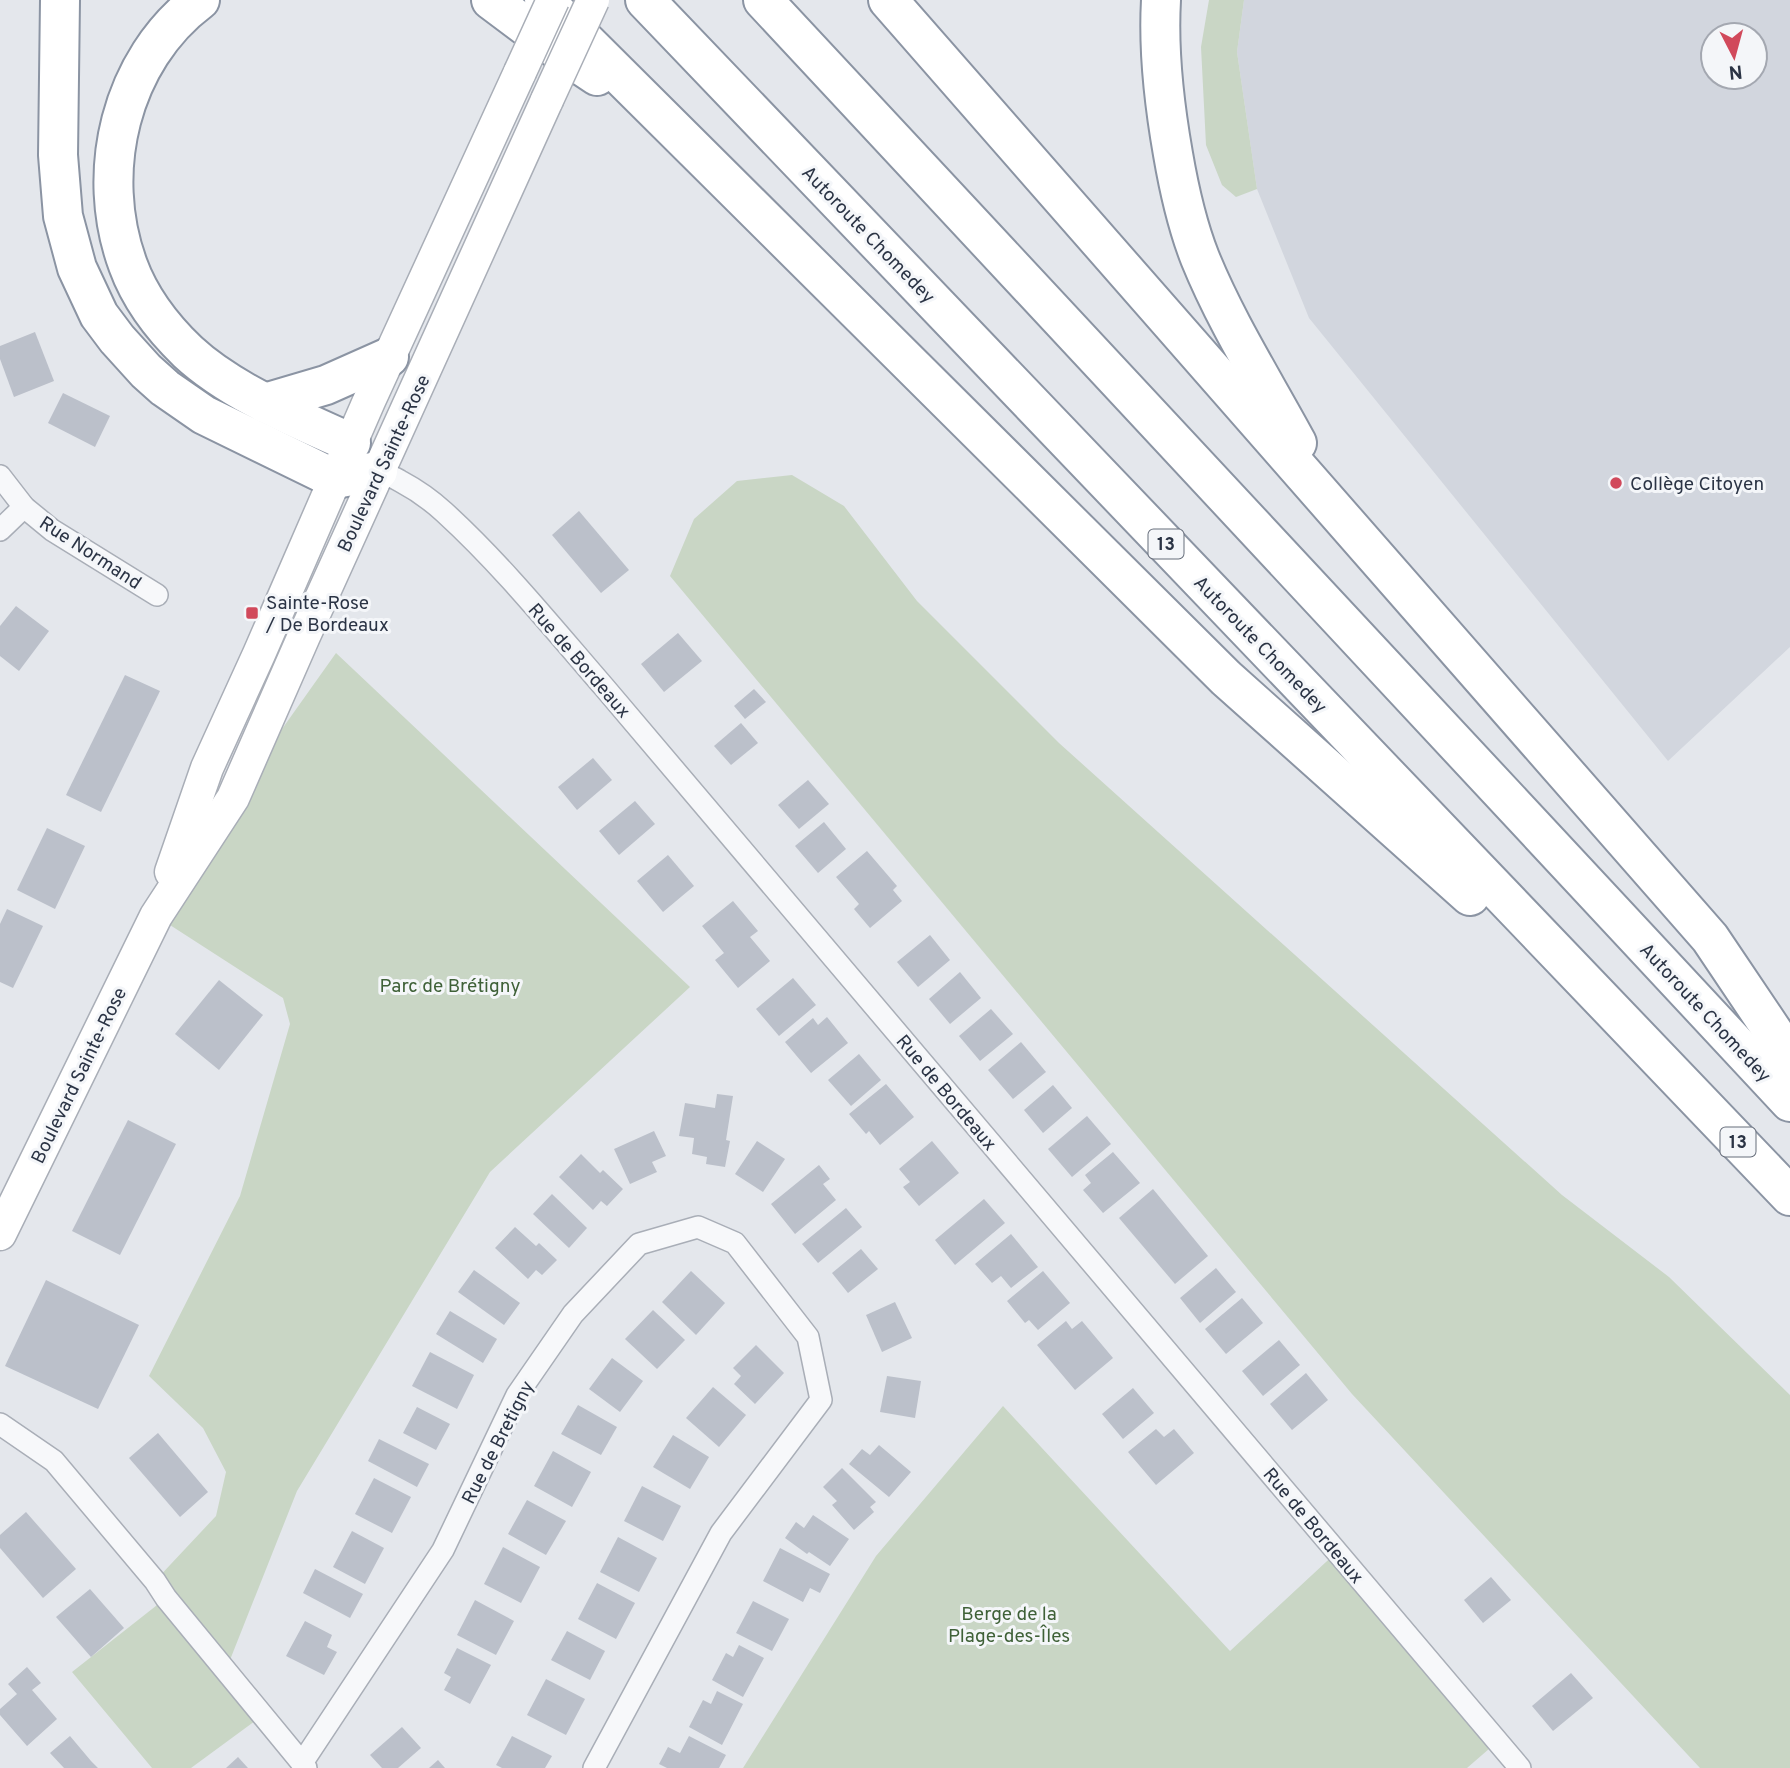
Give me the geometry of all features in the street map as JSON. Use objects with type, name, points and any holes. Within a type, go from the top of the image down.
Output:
[{"type":"highway","points":[[60,0],[58,155],[63,216],[76,268],[99,315],[146,371],[204,415],[335,479],[378,471]]},
{"type":"highway","points":[[200,0],[151,53],[131,91],[117,132],[112,178],[116,222],[128,267],[160,322],[207,367],[265,403],[351,443]]},
{"type":"highway","points":[[491,0],[555,48],[671,126]]},
{"type":"highway","points":[[544,0],[1226,678],[1686,1088]]},
{"type":"highway","name":"Autoroute Chomedey","points":[[645,0],[1790,1196]]},
{"type":"highway","name":"Autoroute Chomedey","points":[[763,0],[1790,1101]]},
{"type":"highway","points":[[888,0],[1710,938],[1790,1056]]},
{"type":"highway","points":[[1161,0],[1160,42],[1165,107],[1181,197],[1199,256],[1225,313],[1334,509]]},
{"type":"highway","points":[[265,403],[326,385],[389,357]]},
{"type":"street","name":"Boulevard Sainte-Rose","points":[[156,916],[207,768],[389,357],[553,0]]},
{"type":"street","name":"Boulevard Sainte-Rose","points":[[0,1234],[156,916],[233,798],[378,471],[593,0]]},
{"type":"street","name":"Rue de Bordeaux","points":[[351,443],[378,471],[403,483],[440,509],[482,549],[544,618],[1520,1768]]},
{"type":"street","name":"Rue Normand","points":[[0,477],[24,507],[52,530],[157,594]]},
{"type":"street","points":[[0,530],[24,507]]},
{"type":"street","name":"Rue de Bretigny","points":[[0,1424],[54,1461],[304,1765],[443,1550],[517,1395],[573,1314],[639,1244],[698,1227],[735,1243],[807,1337],[821,1400],[721,1533],[594,1768]]},
{"type":"shaded area","name":"Collège Citoyen","points":[[1244,0],[1790,0],[1790,647],[1668,761],[1309,318],[1257,189],[1237,52]]},
{"type":"green space","points":[[1209,0],[1244,0],[1237,52],[1257,189],[1236,197],[1222,185],[1206,145],[1201,47]]},
{"type":"green space","points":[[792,475],[844,506],[917,601],[1059,743],[1562,1195],[1669,1277],[1790,1395],[1790,1768],[1700,1768],[1352,1394],[670,576],[694,519],[737,481]]},
{"type":"green space","name":"Parc de Brétigny","points":[[336,653],[690,987],[490,1172],[297,1491],[226,1670],[263,1715],[191,1768],[152,1768],[72,1672],[166,1598],[155,1581],[216,1516],[226,1472],[203,1428],[149,1376],[240,1196],[290,1024],[283,998],[156,916],[233,798]]},
{"type":"green space","name":"Berge de la Plage-des-Îles","points":[[1003,1406],[1230,1651],[1340,1549],[1497,1742],[1467,1768],[743,1768],[876,1556]]},
{"type":"building","points":[[35,332],[54,381],[14,397],[0,359],[0,346]]},
{"type":"building","points":[[63,393],[110,416],[95,447],[48,423]]},
{"type":"building","points":[[579,511],[629,570],[601,593],[552,535]]},
{"type":"building","points":[[16,606],[49,631],[19,671],[0,656],[0,626]]},
{"type":"building","points":[[678,633],[702,661],[664,692],[641,664]]},
{"type":"building","points":[[125,675],[160,691],[101,812],[66,795]]},
{"type":"building","points":[[754,689],[766,702],[745,719],[734,706]]},
{"type":"building","points":[[741,723],[758,743],[731,765],[714,746]]},
{"type":"building","points":[[593,758],[612,780],[577,810],[558,787]]},
{"type":"building","points":[[808,780],[829,804],[799,829],[778,805]]},
{"type":"building","points":[[635,801],[655,824],[619,855],[599,831]]},
{"type":"building","points":[[824,822],[846,849],[818,873],[795,846]]},
{"type":"building","points":[[47,828],[85,846],[55,909],[17,890]]},
{"type":"building","points":[[867,851],[897,886],[893,890],[902,901],[870,928],[854,909],[859,904],[836,877]]},
{"type":"building","points":[[668,855],[694,886],[663,912],[637,881]]},
{"type":"building","points":[[733,901],[758,931],[750,937],[770,961],[738,988],[715,960],[724,953],[702,926]]},
{"type":"building","points":[[7,909],[43,926],[13,988],[0,982],[0,924]]},
{"type":"building","points":[[930,935],[950,960],[918,987],[897,962]]},
{"type":"building","points":[[960,972],[981,998],[950,1024],[929,999]]},
{"type":"building","points":[[793,978],[816,1005],[779,1036],[756,1009]]},
{"type":"building","points":[[219,980],[263,1015],[219,1070],[175,1034]]},
{"type":"building","points":[[991,1009],[1013,1034],[980,1061],[959,1036]]},
{"type":"building","points":[[827,1017],[848,1043],[811,1073],[785,1042],[813,1018],[818,1025]]},
{"type":"building","points":[[1021,1042],[1046,1072],[1013,1099],[988,1070]]},
{"type":"building","points":[[859,1054],[881,1080],[851,1106],[828,1080]]},
{"type":"building","points":[[886,1084],[914,1117],[880,1145],[869,1131],[866,1134],[849,1114]]},
{"type":"building","points":[[1053,1085],[1072,1108],[1043,1133],[1024,1110]]},
{"type":"building","points":[[717,1094],[733,1096],[725,1167],[706,1164],[707,1157],[692,1154],[694,1138],[679,1136],[685,1103],[715,1108]]},
{"type":"building","points":[[1087,1116],[1111,1144],[1072,1177],[1048,1149]]},
{"type":"building","points":[[128,1120],[176,1144],[120,1255],[72,1231]]},
{"type":"building","points":[[654,1131],[666,1156],[652,1162],[657,1172],[630,1184],[614,1149]]},
{"type":"building","points":[[757,1141],[785,1159],[763,1192],[735,1174]]},
{"type":"building","points":[[932,1141],[959,1173],[919,1206],[903,1187],[910,1182],[899,1169]]},
{"type":"building","points":[[1113,1152],[1140,1183],[1103,1213],[1083,1190],[1091,1183],[1085,1175]]},
{"type":"building","points":[[581,1154],[600,1173],[603,1170],[623,1189],[607,1206],[601,1201],[593,1210],[559,1177]]},
{"type":"building","points":[[819,1165],[830,1179],[823,1184],[836,1200],[795,1234],[771,1204]]},
{"type":"building","points":[[1153,1189],[1208,1256],[1175,1284],[1119,1218]]},
{"type":"building","points":[[552,1194],[587,1228],[569,1248],[533,1214]]},
{"type":"building","points":[[984,1199],[1005,1223],[955,1265],[935,1240]]},
{"type":"building","points":[[846,1208],[862,1227],[818,1263],[802,1244]]},
{"type":"building","points":[[515,1227],[536,1246],[539,1243],[557,1260],[542,1275],[536,1270],[528,1279],[495,1248]]},
{"type":"building","points":[[1011,1234],[1038,1267],[1011,1288],[1001,1276],[992,1283],[975,1264]]},
{"type":"building","points":[[861,1249],[878,1269],[848,1293],[832,1273]]},
{"type":"building","points":[[1216,1268],[1236,1292],[1200,1323],[1180,1298]]},
{"type":"building","points":[[474,1270],[520,1303],[504,1325],[458,1292]]},
{"type":"building","points":[[691,1271],[725,1303],[696,1335],[662,1302]]},
{"type":"building","points":[[1043,1271],[1070,1303],[1038,1330],[1029,1320],[1025,1323],[1007,1301]]},
{"type":"building","points":[[46,1280],[139,1325],[98,1409],[5,1366]]},
{"type":"building","points":[[1242,1298],[1263,1323],[1226,1354],[1205,1329]]},
{"type":"building","points":[[895,1302],[912,1338],[882,1352],[866,1315]]},
{"type":"building","points":[[653,1310],[685,1340],[657,1369],[625,1339]]},
{"type":"building","points":[[450,1311],[497,1339],[483,1363],[436,1334]]},
{"type":"building","points":[[1066,1321],[1072,1329],[1082,1321],[1113,1358],[1075,1390],[1037,1345]]},
{"type":"building","points":[[1279,1340],[1300,1365],[1263,1396],[1242,1371]]},
{"type":"building","points":[[756,1345],[784,1373],[755,1404],[734,1384],[741,1376],[733,1368]]},
{"type":"building","points":[[430,1352],[474,1375],[457,1409],[412,1386]]},
{"type":"building","points":[[612,1358],[643,1381],[620,1412],[589,1389]]},
{"type":"building","points":[[1306,1373],[1328,1400],[1292,1430],[1270,1404]]},
{"type":"building","points":[[887,1376],[921,1381],[915,1418],[880,1412]]},
{"type":"building","points":[[713,1387],[746,1415],[719,1447],[686,1418]]},
{"type":"building","points":[[1133,1388],[1154,1413],[1123,1439],[1102,1414]]},
{"type":"building","points":[[578,1405],[617,1427],[601,1455],[561,1434]]},
{"type":"building","points":[[417,1407],[450,1424],[436,1450],[403,1433]]},
{"type":"building","points":[[1156,1429],[1164,1437],[1174,1429],[1194,1453],[1156,1485],[1128,1452]]},
{"type":"building","points":[[158,1433],[208,1492],[180,1517],[129,1458]]},
{"type":"building","points":[[673,1435],[709,1457],[690,1489],[653,1467]]},
{"type":"building","points":[[379,1439],[429,1464],[417,1487],[368,1461]]},
{"type":"building","points":[[879,1445],[911,1472],[889,1497],[849,1464],[862,1449],[870,1455]]},
{"type":"building","points":[[553,1451],[591,1472],[572,1507],[534,1486]]},
{"type":"building","points":[[842,1468],[876,1502],[870,1507],[874,1512],[854,1530],[832,1505],[837,1501],[823,1487]]},
{"type":"building","points":[[374,1478],[411,1497],[392,1533],[355,1514]]},
{"type":"building","points":[[642,1486],[681,1506],[663,1541],[624,1521]]},
{"type":"building","points":[[527,1500],[566,1521],[546,1555],[508,1534]]},
{"type":"building","points":[[26,1512],[76,1569],[43,1598],[0,1548],[0,1535]]},
{"type":"building","points":[[813,1515],[849,1539],[830,1566],[785,1538],[796,1522],[804,1528]]},
{"type":"building","points":[[352,1531],[384,1548],[365,1584],[333,1567]]},
{"type":"building","points":[[618,1537],[657,1558],[639,1592],[600,1572]]},
{"type":"building","points":[[503,1547],[540,1567],[521,1603],[484,1584]]},
{"type":"building","points":[[780,1548],[830,1574],[820,1593],[810,1588],[803,1602],[763,1581]]},
{"type":"building","points":[[315,1569],[363,1594],[350,1618],[303,1593]]},
{"type":"building","points":[[1491,1577],[1511,1600],[1483,1623],[1464,1600]]},
{"type":"building","points":[[597,1583],[635,1603],[616,1639],[578,1619]]},
{"type":"building","points":[[90,1589],[124,1628],[91,1657],[56,1617]]},
{"type":"building","points":[[475,1600],[514,1621],[496,1655],[457,1635]]},
{"type":"building","points":[[753,1601],[789,1619],[772,1651],[736,1633]]},
{"type":"building","points":[[305,1621],[332,1635],[327,1647],[337,1652],[324,1675],[286,1656]]},
{"type":"building","points":[[567,1631],[605,1651],[590,1680],[551,1660]]},
{"type":"building","points":[[739,1645],[764,1658],[743,1697],[712,1680],[726,1653],[733,1657]]},
{"type":"building","points":[[457,1648],[491,1665],[470,1704],[444,1690],[451,1677],[444,1673]]},
{"type":"building","points":[[27,1667],[41,1683],[32,1690],[57,1719],[27,1746],[0,1715],[0,1709],[17,1694],[8,1684]]},
{"type":"building","points":[[1571,1673],[1593,1698],[1553,1731],[1532,1706]]},
{"type":"building","points":[[546,1679],[585,1699],[566,1735],[527,1715]]},
{"type":"building","points":[[717,1691],[743,1704],[722,1745],[689,1727],[703,1700],[711,1704]]},
{"type":"building","points":[[402,1727],[421,1748],[398,1768],[382,1768],[370,1755]]},
{"type":"building","points":[[70,1736],[98,1768],[64,1768],[50,1753]]},
{"type":"building","points":[[512,1736],[552,1756],[545,1768],[502,1768],[496,1765]]},
{"type":"building","points":[[689,1736],[726,1755],[719,1768],[667,1768],[659,1764],[668,1747],[680,1753]]},
{"type":"building","points":[[238,1757],[248,1768],[226,1768]]},
{"type":"building","points":[[438,1760],[445,1768],[429,1768]]},
{"type":"place","name":"Collège Citoyen","points":[[1616,483]]},
{"type":"place","name":"Sainte-Rose / De Bordeaux","points":[[252,613]]}]
